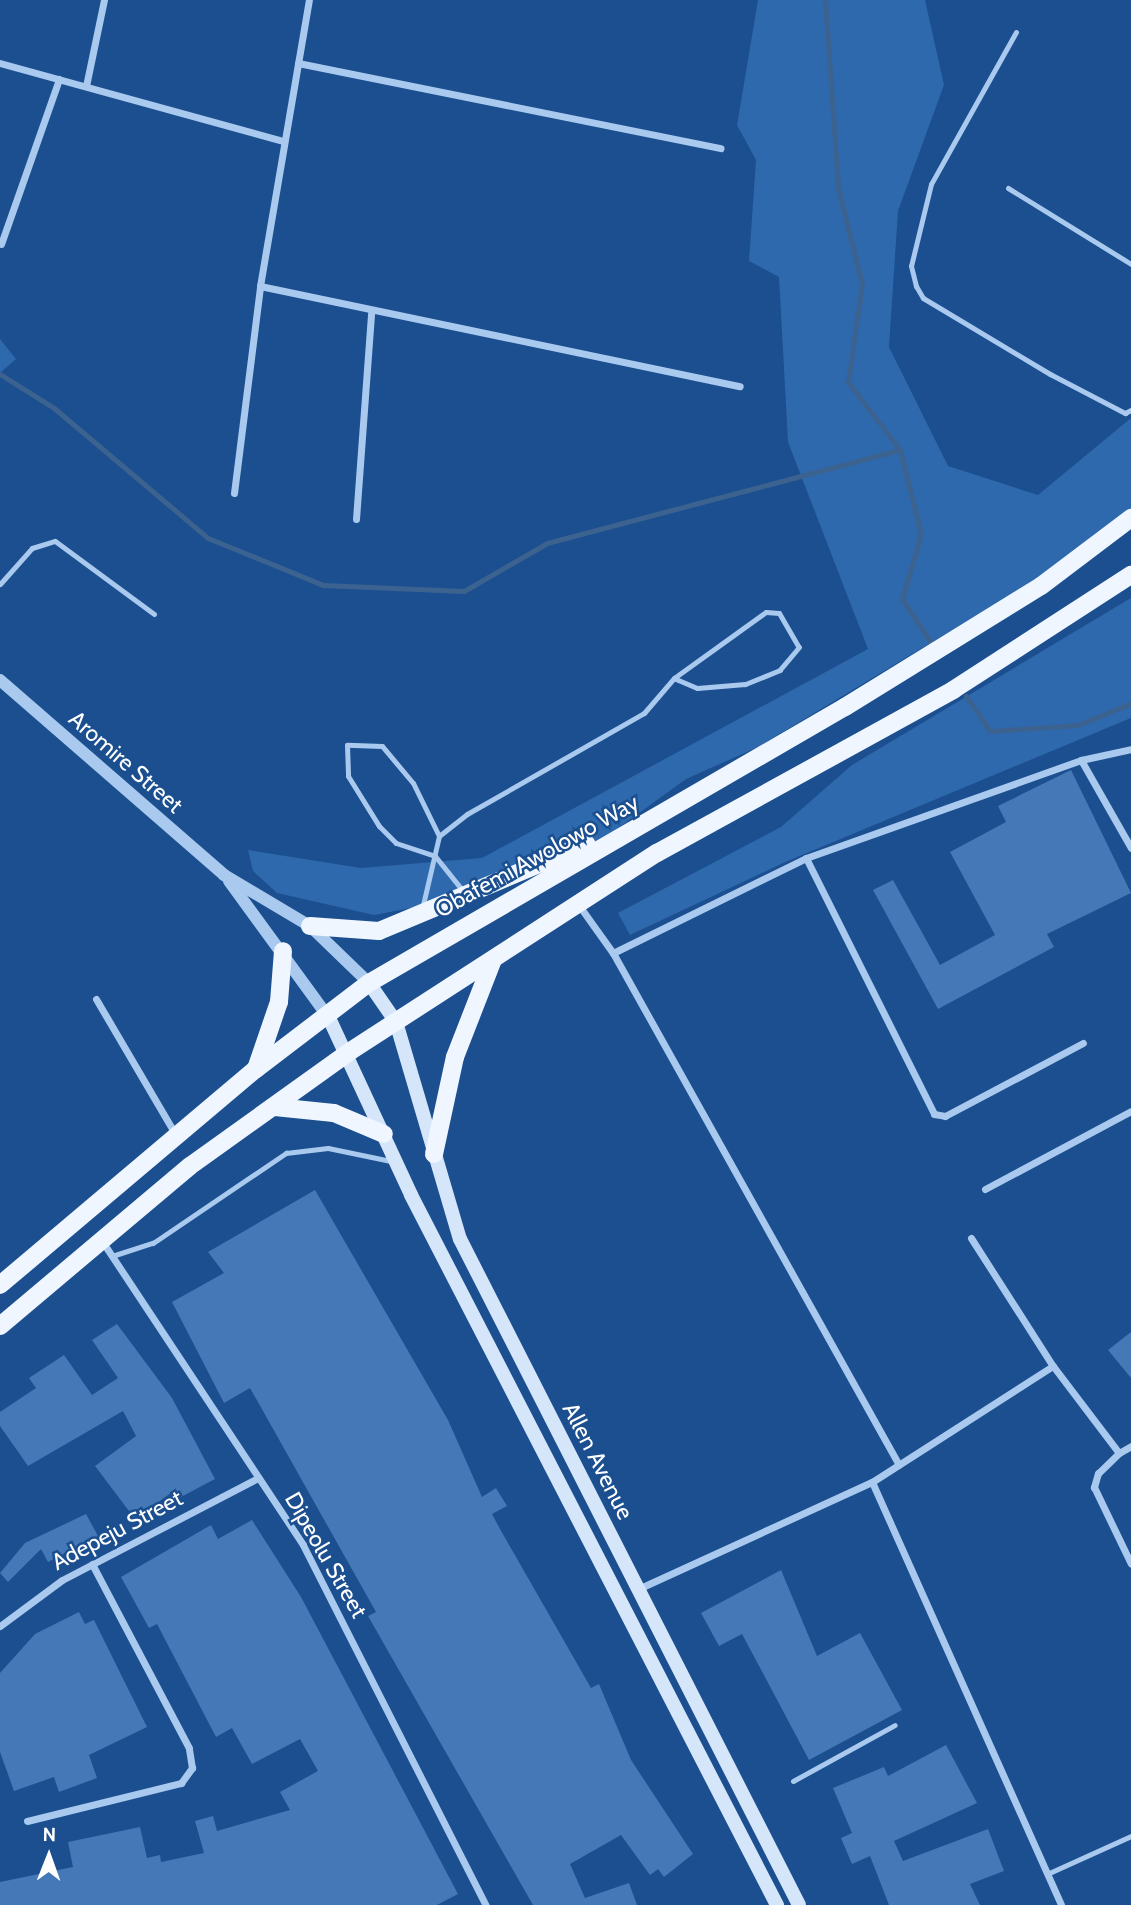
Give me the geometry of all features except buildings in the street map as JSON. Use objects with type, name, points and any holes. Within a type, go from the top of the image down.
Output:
[{"type":"main road","name":"Obafemi Awolowo Way","points":[[0,1285],[256,1069],[329,1018],[369,983],[845,707],[1041,586],[1131,518]]},
{"type":"main road","points":[[0,1325],[190,1166],[349,1052],[492,962],[577,904],[866,741],[1066,623],[1131,575]]},
{"type":"main road","points":[[310,926],[370,932],[420,918],[469,899],[705,790]]},
{"type":"main road","points":[[256,1069],[279,1002],[284,951]]},
{"type":"main road","points":[[434,1154],[455,1057],[492,962]]},
{"type":"main road","name":"Allen Avenue","points":[[369,983],[396,1022],[460,1239],[799,1905]]},
{"type":"main road","name":"Allen Avenue","points":[[329,1018],[349,1052],[397,1163],[777,1905]]},
{"type":"main road","points":[[275,1107],[334,1113],[384,1134]]},
{"type":"street","points":[[86,86],[104,0]]},
{"type":"street","points":[[234,494],[260,286],[309,0]]},
{"type":"street","points":[[0,63],[283,141]]},
{"type":"street","points":[[298,63],[721,148]]},
{"type":"street","points":[[1,244],[59,79]]},
{"type":"street","points":[[260,286],[371,314],[740,386]]},
{"type":"street","points":[[356,519],[371,314]]},
{"type":"street","name":"Aromire Street","points":[[0,680],[224,875],[310,926],[369,983]]},
{"type":"street","points":[[612,953],[806,858],[1081,760],[1131,749]]},
{"type":"street","points":[[1081,760],[1131,848]]},
{"type":"street","points":[[806,858],[934,1114],[945,1116],[1083,1044]]},
{"type":"street","name":"Aromire Street","points":[[224,875],[284,951],[329,1018]]},
{"type":"street","points":[[577,904],[612,953],[899,1465]]},
{"type":"street","points":[[96,999],[177,1137]]},
{"type":"street","points":[[985,1189],[1131,1111]]},
{"type":"street","points":[[971,1238],[1053,1366],[1119,1452]]},
{"type":"street","name":"Dipeolu Street","points":[[102,1241],[115,1255],[303,1545],[486,1905]]},
{"type":"street","points":[[638,1589],[872,1482],[1053,1366]]},
{"type":"street","points":[[1131,1446],[1119,1452],[1098,1473],[1094,1487],[1131,1564]]},
{"type":"street","name":"Adepeju Street","points":[[0,1626],[92,1564],[258,1478]]},
{"type":"street","points":[[872,1482],[1061,1905]]},
{"type":"street","points":[[27,1821],[181,1783],[192,1768],[189,1748],[92,1564]]},
{"type":"lane","points":[[1016,32],[931,184],[911,266],[916,286],[923,298],[1050,374],[1125,413],[1131,410]]},
{"type":"lane","points":[[1008,188],[1131,264]]},
{"type":"lane","points":[[0,584],[32,548],[55,541],[154,614]]},
{"type":"lane","points":[[439,836],[644,713],[674,678],[766,612],[779,613],[799,647],[780,670],[746,684],[697,688],[674,678]]},
{"type":"lane","points":[[420,918],[435,856],[439,836],[413,783],[382,746],[347,745],[348,776],[379,826],[396,843],[435,856],[469,899]]},
{"type":"lane","points":[[115,1255],[153,1243],[286,1153],[328,1148],[397,1163]]},
{"type":"lane","points":[[793,1781],[895,1725]]},
{"type":"lane","points":[[1047,1874],[1131,1836]]},
{"type":"shaded area","points":[[758,0],[925,0],[944,85],[898,211],[889,347],[948,466],[1038,495],[1131,418],[1131,512],[1035,580],[758,747],[686,779],[577,858],[479,895],[374,915],[277,893],[253,871],[248,850],[361,868],[482,858],[868,649],[788,442],[779,277],[749,261],[756,160],[737,125]]},
{"type":"shaded area","points":[[0,339],[16,359],[0,373]]},
{"type":"shaded area","points":[[1131,598],[1131,718],[783,863],[630,935],[618,913],[781,827],[852,765]]},
{"type":"waterway","points":[[825,0],[838,188],[862,284],[848,382],[900,450],[921,534],[902,599],[934,647]]},
{"type":"waterway","points":[[0,374],[54,408],[208,538],[323,585],[464,591],[547,543],[900,450]]},
{"type":"waterway","points":[[966,696],[990,731],[1078,725],[1131,703]]}]
